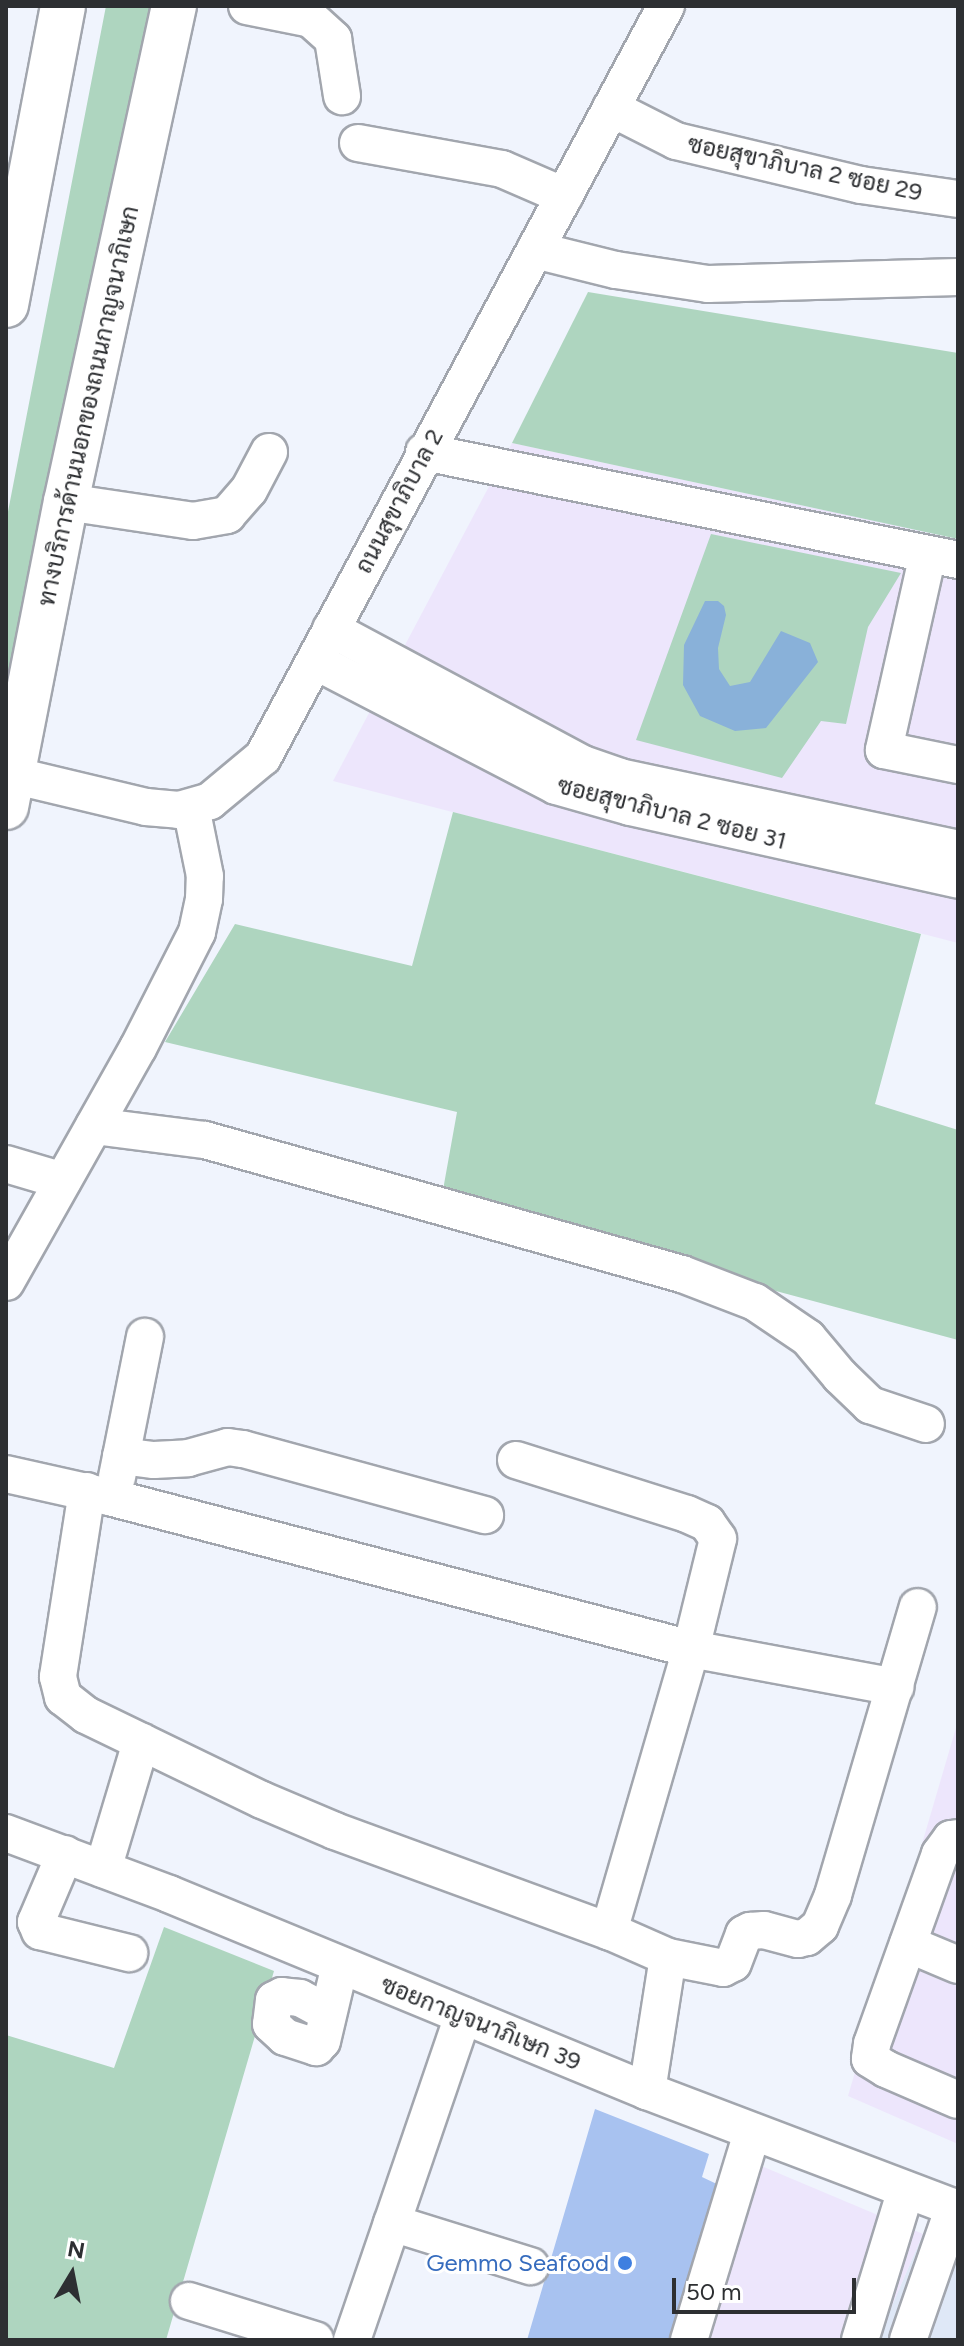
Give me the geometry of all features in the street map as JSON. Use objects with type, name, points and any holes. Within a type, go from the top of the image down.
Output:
[{"type":"main road","points":[[6,305],[63,6]]},
{"type":"main road","name":"ทางบริการด้านนอกของถนนกาญจนาภิเษก","points":[[9,791],[66,502],[174,6]]},
{"type":"street","points":[[247,6],[311,19],[333,39],[342,96]]},
{"type":"street","name":"ถนนสุขาภิบาล 2","points":[[9,791],[179,810],[210,801],[263,757],[666,6]]},
{"type":"street","name":"ซอยสุขาภิบาล 2 ซอย 29","points":[[611,108],[676,141],[861,185],[958,199]]},
{"type":"street","points":[[358,143],[502,169],[564,196]]},
{"type":"street","points":[[535,250],[616,270],[708,284],[958,277]]},
{"type":"street","points":[[66,502],[193,521],[227,515],[249,490],[269,452]]},
{"type":"street","points":[[424,452],[606,492],[943,557],[884,750],[958,765]]},
{"type":"street","name":"ซอยสุขาภิบาล 2 ซอย 31","points":[[331,629],[497,737],[556,786],[630,807],[958,880]]},
{"type":"street","name":"ซอยสุขาภิบาล 2 ซอย 31","points":[[315,661],[497,737],[620,777],[958,849]]},
{"type":"street","points":[[6,1282],[94,1126],[197,932],[205,876],[191,807]]},
{"type":"street","points":[[94,1126],[205,1140],[682,1274],[755,1302],[808,1338],[870,1405],[926,1424]]},
{"type":"street","points":[[6,1164],[63,1181]]},
{"type":"street","points":[[145,1337],[121,1456],[100,1494],[58,1677],[63,1697],[86,1715],[262,1800],[335,1831],[609,1931],[668,1957],[723,1968],[733,1963],[744,1934],[750,1931],[764,1930],[798,1939],[814,1933],[833,1895],[918,1607]]},
{"type":"street","points":[[121,1456],[154,1460],[188,1458],[228,1447],[243,1449],[485,1515]]},
{"type":"street","points":[[516,1460],[707,1523],[718,1539],[691,1649],[609,1931]]},
{"type":"street","points":[[6,1474],[100,1494],[691,1649],[896,1687]]},
{"type":"street","points":[[103,1869],[141,1742]]},
{"type":"street","name":"ซอยกาญจนาภิเษก 39","points":[[6,1833],[103,1869],[647,2091],[956,2208]]},
{"type":"street","points":[[958,1838],[951,1839],[940,1854],[872,2044],[870,2059],[958,2100]]},
{"type":"street","points":[[65,1854],[39,1911],[36,1922],[40,1931],[129,1953]]},
{"type":"street","points":[[908,1944],[958,1965]]},
{"type":"street","points":[[647,2091],[668,1957]]},
{"type":"street","points":[[328,2013],[340,1965]]},
{"type":"street","points":[[352,2340],[463,2015]]},
{"type":"street","points":[[689,2340],[752,2132]]},
{"type":"street","points":[[860,2340],[906,2190]]},
{"type":"street","points":[[908,2340],[956,2208]]},
{"type":"street","points":[[392,2223],[530,2266]]},
{"type":"street","points":[[189,2301],[315,2340]]},
{"type":"shaded area","points":[[512,443],[958,539],[958,943],[333,781]]},
{"type":"shaded area","points":[[958,1721],[958,2144],[848,2096]]},
{"type":"shaded area","points":[[759,2165],[923,2234],[877,2340],[707,2340]]},
{"type":"shaded area","points":[[923,2234],[958,2246],[958,2340],[877,2340]]},
{"type":"green space","points":[[106,6],[152,6],[72,380],[56,440],[6,703],[6,522]]},
{"type":"green space","points":[[588,292],[958,353],[958,539],[512,443]]},
{"type":"green space","points":[[711,534],[901,573],[868,627],[846,724],[821,721],[782,778],[636,740]]},
{"type":"green space","points":[[453,812],[921,934],[875,1104],[958,1130],[958,1340],[441,1201],[457,1112],[165,1042],[235,924],[412,966]]},
{"type":"green space","points":[[164,1927],[274,1971],[166,2340],[6,2340],[6,2035],[114,2068]]},
{"type":"water","points":[[705,601],[718,601],[724,606],[726,615],[718,648],[719,669],[730,686],[750,682],[781,631],[810,643],[818,662],[766,728],[735,731],[700,716],[683,685],[684,645]]},
{"type":"building","name":"Gemmo Seafood","points":[[595,2109],[709,2154],[702,2177],[721,2186],[678,2340],[527,2340]]},
{"type":"place","name":"Gemmo Seafood","points":[[625,2263]]}]
